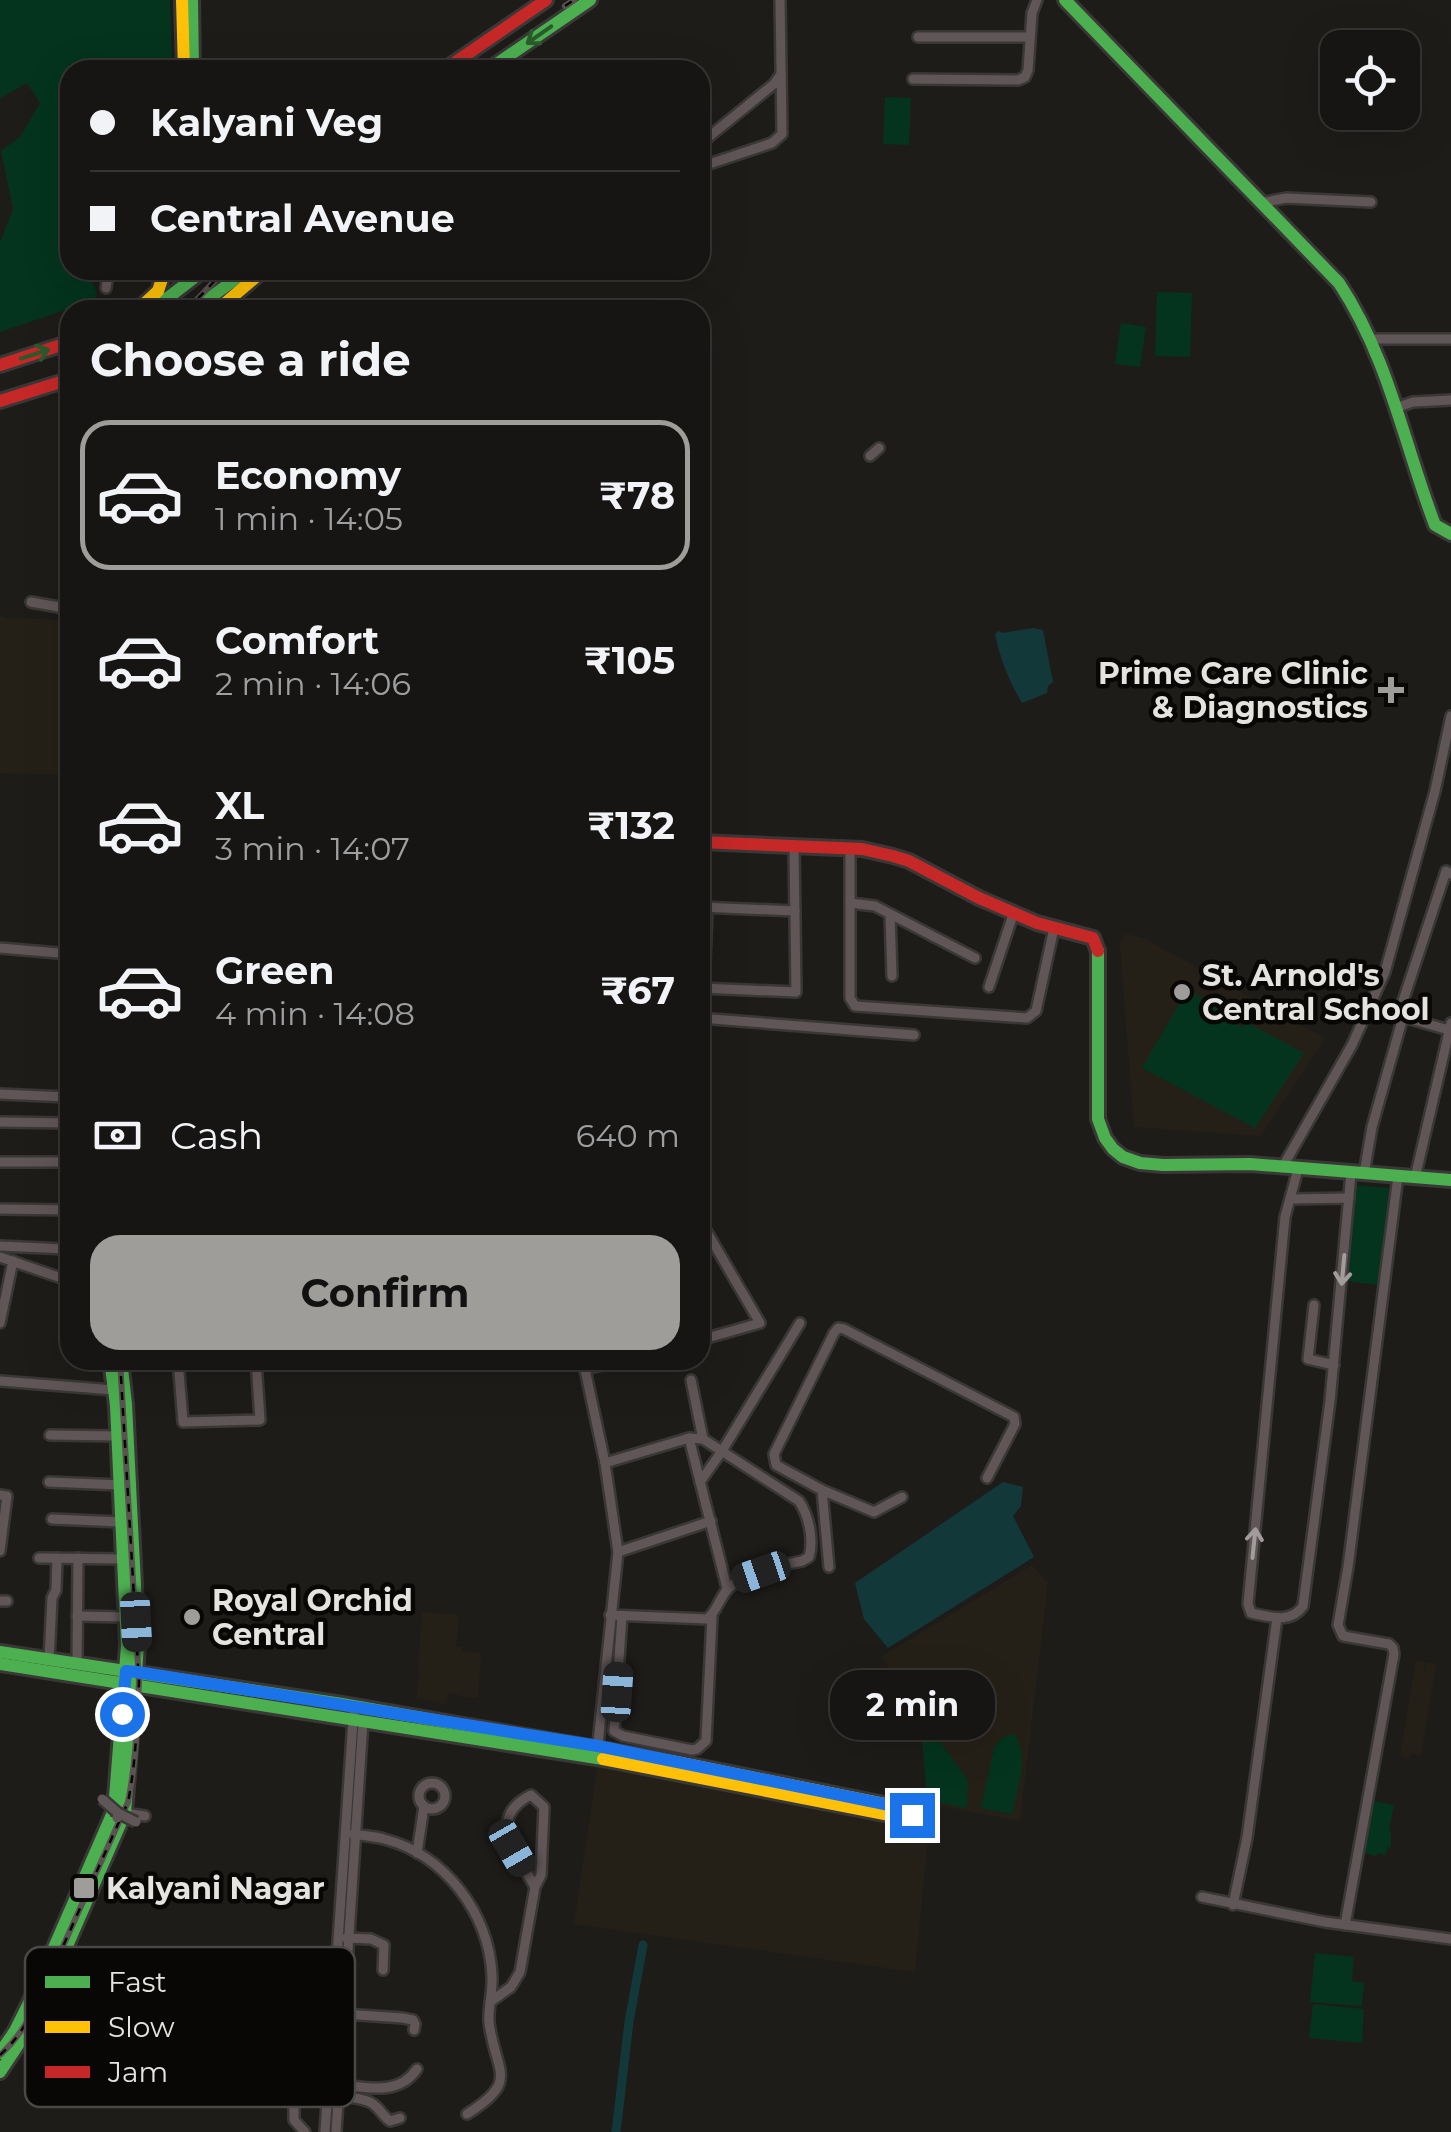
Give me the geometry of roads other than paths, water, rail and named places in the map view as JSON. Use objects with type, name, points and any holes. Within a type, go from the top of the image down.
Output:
[{"type":"main road","points":[[182,0],[184,60]]},
{"type":"main road","points":[[192,0],[193,60]]},
{"type":"main road","points":[[459,60],[546,0]]},
{"type":"main road","points":[[503,60],[590,0]]},
{"type":"main road","points":[[1065,0],[1351,298],[1373,339],[1435,525],[1451,534]]},
{"type":"main road","points":[[148,300],[158,291],[162,280]]},
{"type":"main road","points":[[163,300],[191,280]]},
{"type":"main road","points":[[223,300],[239,280]]},
{"type":"main road","points":[[215,300],[249,280]]},
{"type":"main road","points":[[0,365],[60,345]]},
{"type":"main road","points":[[0,402],[60,383]]},
{"type":"main road","points":[[710,842],[876,852],[909,861],[978,898],[1054,928],[1087,935],[1096,942],[1099,986],[1098,1120],[1104,1136],[1120,1156],[1142,1162],[1224,1163],[1451,1180]]},
{"type":"main road","points":[[67,1947],[118,1833],[131,1815],[131,1678],[111,1370]]},
{"type":"main road","points":[[55,1947],[112,1818],[106,1796],[138,1646],[122,1370]]},
{"type":"main road","points":[[0,1652],[77,1664],[131,1678]]},
{"type":"main road","points":[[0,1664],[131,1678],[597,1752],[909,1809],[912,1815],[905,1818],[806,1793]]},
{"type":"main road","points":[[0,2053],[25,2012]]},
{"type":"main road","points":[[0,2072],[25,2034]]},
{"type":"street","points":[[710,164],[778,140],[782,134],[780,0]]},
{"type":"street","points":[[913,79],[1025,77],[1037,0]]},
{"type":"street","points":[[918,37],[1030,38]]},
{"type":"street","points":[[710,136],[781,74]]},
{"type":"street","points":[[1261,203],[1286,198],[1371,202]]},
{"type":"street","points":[[106,288],[107,280]]},
{"type":"street","points":[[226,295],[231,300]]},
{"type":"street","points":[[1373,339],[1451,339]]},
{"type":"street","points":[[1398,407],[1451,400]]},
{"type":"street","points":[[870,456],[878,448]]},
{"type":"street","points":[[32,602],[60,607]]},
{"type":"street","points":[[1282,1168],[1344,1060],[1385,972],[1436,791],[1451,716]]},
{"type":"street","points":[[710,988],[796,992],[794,845]]},
{"type":"street","points":[[850,849],[850,998],[855,1006],[1033,1016],[1054,928]]},
{"type":"street","points":[[1415,1178],[1450,1027],[1403,1017],[1399,1006],[1446,872],[1451,874]]},
{"type":"street","points":[[850,902],[890,914],[975,958]]},
{"type":"street","points":[[710,908],[795,911]]},
{"type":"street","points":[[990,986],[1014,912]]},
{"type":"street","points":[[890,914],[892,976]]},
{"type":"street","points":[[0,948],[60,953]]},
{"type":"street","points":[[1298,1169],[1285,1216],[1248,1604],[1251,1613],[1276,1618],[1292,1617],[1303,1606],[1334,1365],[1349,1198],[1403,1017]]},
{"type":"street","points":[[710,1019],[914,1035]]},
{"type":"street","points":[[0,1094],[60,1096]]},
{"type":"street","points":[[0,1122],[60,1119]]},
{"type":"street","points":[[0,1162],[60,1162]]},
{"type":"street","points":[[1345,1925],[1394,1654],[1389,1644],[1343,1636],[1338,1625],[1398,1176]]},
{"type":"street","points":[[1291,1199],[1349,1198]]},
{"type":"street","points":[[0,1208],[60,1210]]},
{"type":"street","points":[[710,1237],[760,1323],[710,1337]]},
{"type":"street","points":[[0,1246],[60,1249]]},
{"type":"street","points":[[0,1257],[60,1278]]},
{"type":"street","points":[[0,1323],[13,1262]]},
{"type":"street","points":[[1314,1305],[1308,1359],[1334,1365]]},
{"type":"street","points":[[700,1482],[800,1322]]},
{"type":"street","points":[[902,1496],[874,1512],[776,1466],[774,1454],[838,1328],[1014,1417],[1015,1424],[987,1478]]},
{"type":"street","points":[[179,1370],[183,1422],[260,1420],[257,1370]]},
{"type":"street","points":[[586,1370],[618,1552],[597,1752]]},
{"type":"street","points":[[691,1380],[704,1440]]},
{"type":"street","points":[[0,1381],[114,1390]]},
{"type":"street","points":[[50,1435],[117,1436]]},
{"type":"street","points":[[689,1438],[727,1588]]},
{"type":"street","points":[[605,1462],[689,1438],[704,1440],[799,1501],[812,1544],[809,1557],[741,1579],[727,1588],[712,1617],[706,1741],[697,1749],[614,1731],[622,1616]]},
{"type":"street","points":[[48,1482],[120,1486]]},
{"type":"street","points":[[822,1490],[830,1567]]},
{"type":"street","points":[[0,1496],[7,1496],[0,1551]]},
{"type":"street","points":[[52,1518],[122,1522]]},
{"type":"street","points":[[618,1552],[711,1521]]},
{"type":"street","points":[[39,1558],[123,1559]]},
{"type":"street","points":[[49,1660],[57,1558]]},
{"type":"street","points":[[77,1664],[78,1558]]},
{"type":"street","points":[[77,1616],[126,1617]]},
{"type":"street","points":[[610,1616],[712,1617]]},
{"type":"street","points":[[1233,1904],[1247,1838],[1276,1618]]},
{"type":"street","points":[[343,1947],[359,1715]]},
{"type":"street","points":[[490,2002],[511,1987],[520,1972],[535,1887],[541,1874],[544,1807],[531,1795],[520,1800],[507,1816],[507,1834],[535,1887]]},
{"type":"street","points":[[106,1796],[102,1798],[131,1815]]},
{"type":"street","points":[[416,1853],[424,1806]]},
{"type":"street","points":[[351,1834],[384,1839],[430,1860],[450,1877],[484,1928],[492,1979],[488,2017],[501,2075],[498,2089],[489,2100],[466,2114]]},
{"type":"street","points":[[1202,1897],[1345,1925],[1451,1938]]},
{"type":"street","points":[[344,1938],[371,1939],[384,1945],[383,1970]]},
{"type":"street","points":[[344,1938],[344,1947]]},
{"type":"street","points":[[355,2015],[412,2020],[414,2030]]},
{"type":"street","points":[[355,2085],[402,2086],[416,2070]]},
{"type":"street","points":[[355,2100],[372,2103],[390,2121],[400,2118]]},
{"type":"street","points":[[294,2107],[294,2120],[305,2132]]},
{"type":"street","points":[[325,2132],[331,2107]]},
{"type":"street","points":[[334,2107],[336,2132]]},
{"type":"water","points":[[1043,630],[1053,682],[1047,693],[1022,703],[995,634]]},
{"type":"water","points":[[1003,1482],[1023,1487],[1021,1506],[1013,1516],[1034,1557],[888,1648],[864,1619],[855,1583]]},
{"type":"waterway","points":[[616,2132],[643,1945]]},
{"type":"tunnel","points":[[174,300],[179,280]]},
{"type":"railway","points":[[565,6],[574,0]]},
{"type":"railway","points":[[196,300],[216,280]]},
{"type":"railway","points":[[62,1947],[128,1802],[136,1742],[139,1682],[121,1370]]},
{"type":"railway","points":[[0,2055],[25,2024]]},
{"type":"place","name":"Prime Care Clinic & Diagnostics","points":[[1391,690]]},
{"type":"place","name":"St. Arnold's Central School","points":[[1182,992]]},
{"type":"place","name":"Royal Orchid Central","points":[[192,1617]]},
{"type":"place","name":"Kalyani Nagar","points":[[84,1888]]}]
